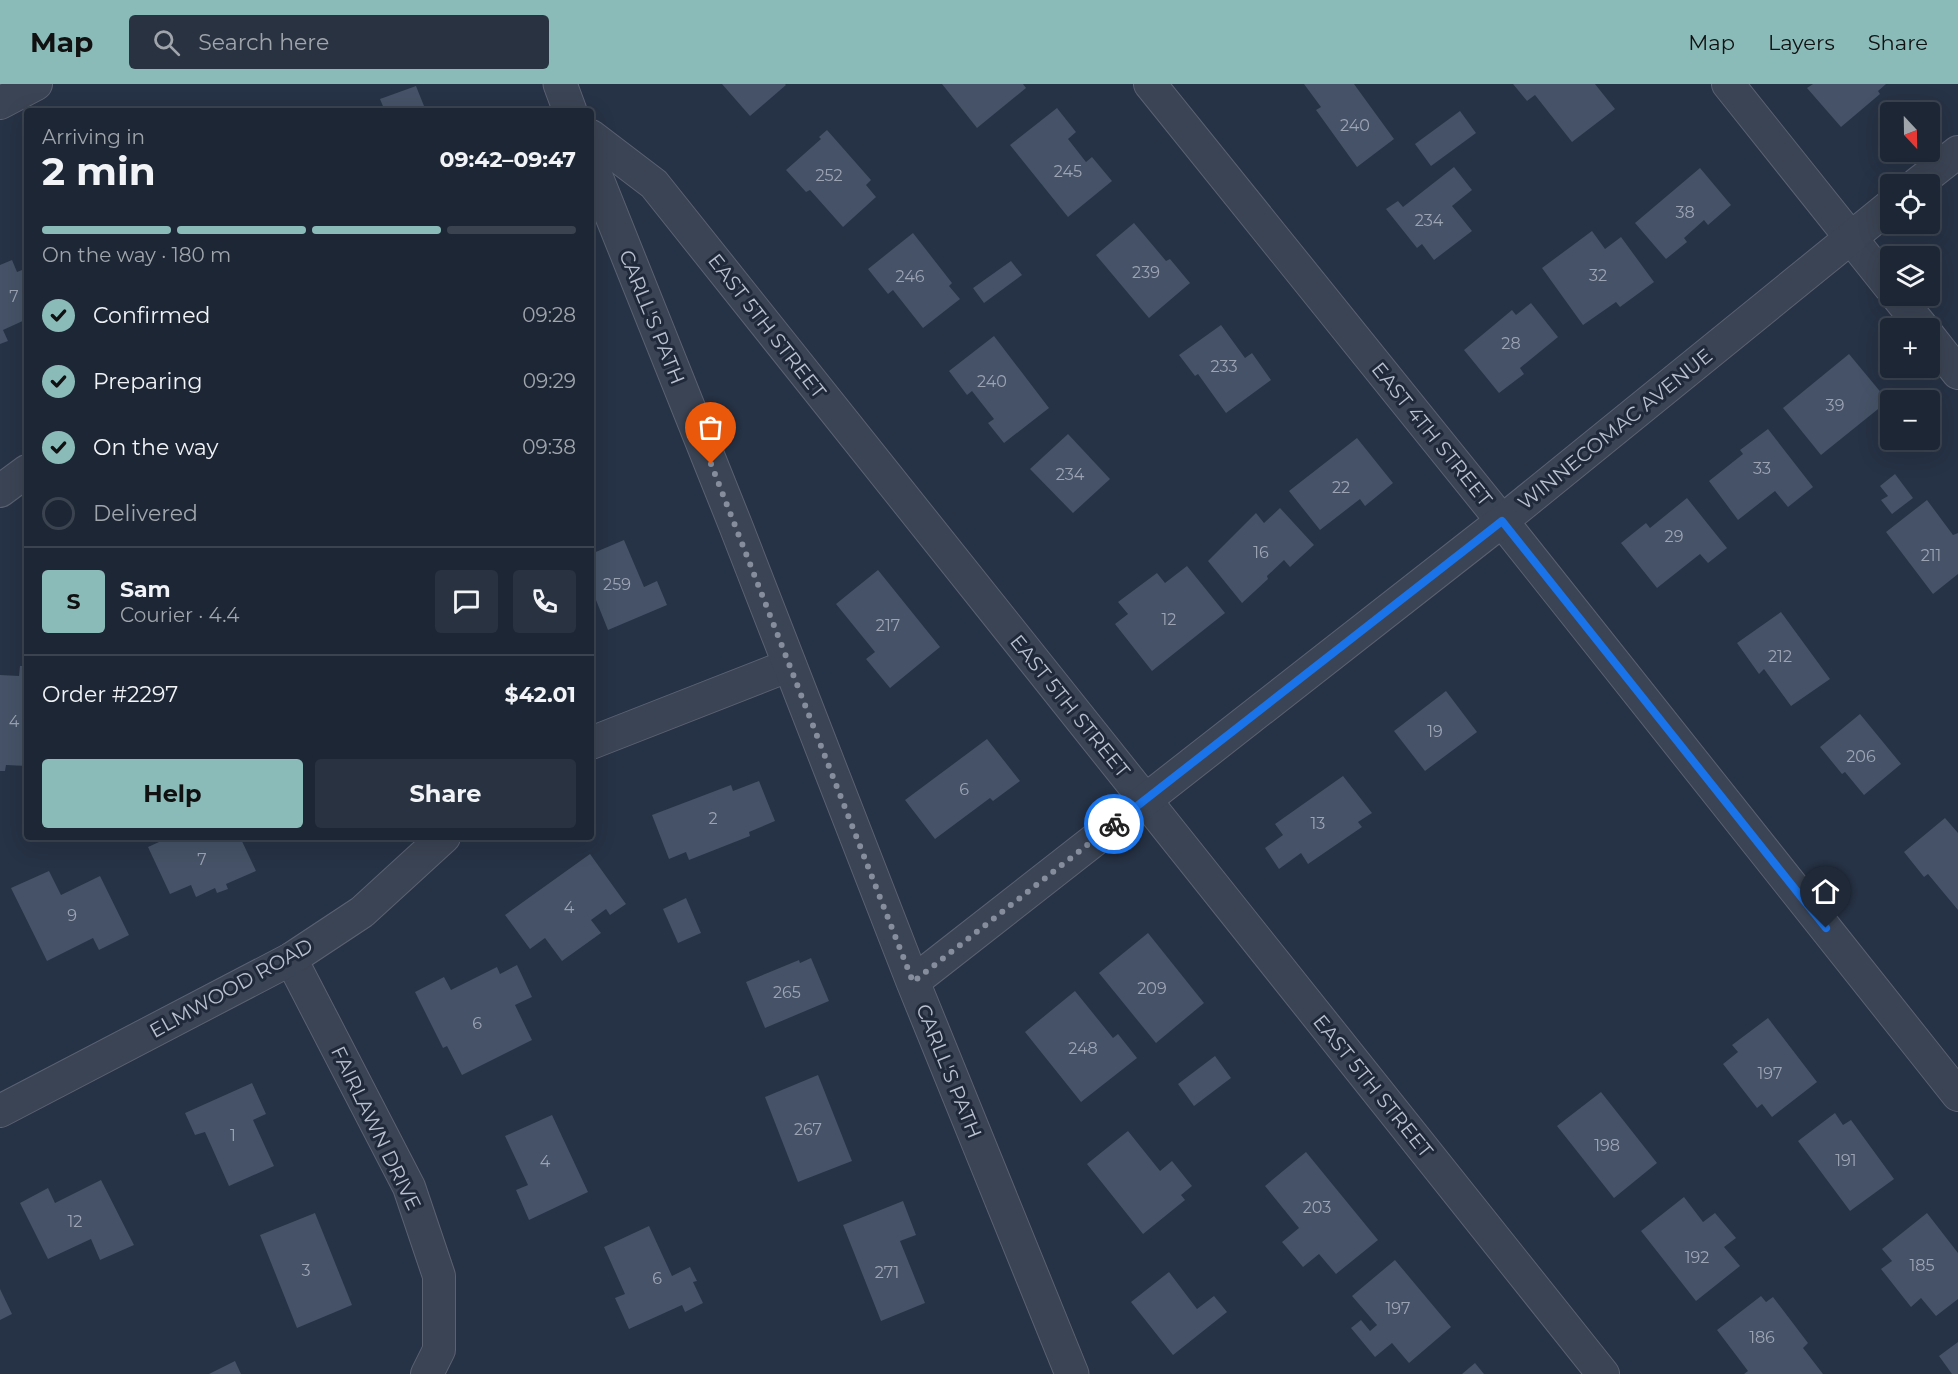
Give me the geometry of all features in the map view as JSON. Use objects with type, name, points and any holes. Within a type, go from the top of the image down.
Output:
[{"type":"street","points":[[0,103],[36,84]]},
{"type":"street","points":[[560,84],[569,108]]},
{"type":"street","name":"EAST 4TH STREET","points":[[1150,84],[1502,521],[1958,1095]]},
{"type":"street","points":[[1728,84],[1880,274]]},
{"type":"street","name":"EAST 5TH STREET","points":[[594,138],[654,184],[1603,1374]]},
{"type":"street","points":[[1930,174],[1958,152]]},
{"type":"street","name":"CARLL'S PATH","points":[[594,172],[913,982],[1072,1374]]},
{"type":"street","name":"WINNECOMAC AVENUE","points":[[913,982],[1502,521],[1880,214]]},
{"type":"street","points":[[1905,306],[1915,318]]},
{"type":"street","points":[[1940,350],[1958,373]]},
{"type":"street","points":[[0,491],[24,473]]},
{"type":"street","points":[[594,742],[790,665]]},
{"type":"street","name":"ELMWOOD ROAD","points":[[0,1111],[291,959],[362,912],[441,840]]},
{"type":"street","name":"FAIRLAWN DRIVE","points":[[291,959],[410,1187],[440,1276],[439,1350],[427,1374]]},
{"type":"building","points":[[722,84],[785,84],[786,85],[750,116]]},
{"type":"building","points":[[942,84],[1023,84],[1026,88],[977,128]]},
{"type":"building","points":[[1304,84],[1354,84],[1394,139],[1357,167],[1316,110],[1321,107]]},
{"type":"building","points":[[1513,84],[1595,84],[1615,109],[1572,142],[1535,95],[1527,101]]},
{"type":"building","points":[[1813,84],[1886,84],[1878,91],[1880,94],[1841,127],[1807,88]]},
{"type":"building","points":[[416,86],[425,108],[384,108],[380,99]]},
{"type":"building","points":[[1057,108],[1076,132],[1068,139],[1086,162],[1092,157],[1112,181],[1068,217],[1010,145]]},
{"type":"building","points":[[1460,111],[1476,133],[1431,166],[1415,144]]},
{"type":"building","points":[[827,130],[871,180],[866,185],[876,197],[843,227],[810,190],[806,192],[786,170],[821,139],[819,137]]},
{"type":"building","points":[[1454,167],[1472,190],[1452,206],[1472,231],[1434,260],[1422,244],[1417,248],[1386,209],[1398,201],[1403,207]]},
{"type":"building","points":[[1700,168],[1731,205],[1708,225],[1704,220],[1684,238],[1687,242],[1666,259],[1635,223]]},
{"type":"building","points":[[1134,223],[1166,261],[1170,259],[1190,283],[1149,318],[1096,255]]},
{"type":"building","points":[[1592,231],[1605,249],[1621,237],[1654,282],[1620,307],[1616,302],[1583,325],[1542,268]]},
{"type":"building","points":[[913,233],[952,283],[949,286],[960,299],[923,328],[893,290],[888,294],[868,269]]},
{"type":"building","points":[[12,260],[17,272],[24,269],[24,320],[3,330],[8,341],[0,344],[0,265]]},
{"type":"building","points":[[1011,261],[1022,275],[984,303],[973,288]]},
{"type":"building","points":[[1531,303],[1558,337],[1520,368],[1524,374],[1499,393],[1464,350],[1512,310],[1516,315]]},
{"type":"building","points":[[1221,325],[1245,358],[1252,353],[1271,380],[1226,413],[1198,374],[1195,376],[1179,355]]},
{"type":"building","points":[[994,336],[1049,408],[1004,443],[988,423],[994,419],[972,391],[967,395],[949,371]]},
{"type":"building","points":[[1849,354],[1880,391],[1880,407],[1821,455],[1783,408]]},
{"type":"building","points":[[1768,429],[1813,487],[1788,507],[1775,491],[1738,520],[1709,481],[1743,454],[1740,450]]},
{"type":"building","points":[[1068,434],[1110,479],[1073,513],[1030,469]]},
{"type":"building","points":[[1357,438],[1393,483],[1365,506],[1360,499],[1320,530],[1289,491]]},
{"type":"building","points":[[1895,474],[1913,498],[1892,514],[1881,500],[1888,496],[1880,486]]},
{"type":"building","points":[[1687,498],[1727,548],[1708,563],[1700,554],[1657,588],[1621,543],[1646,523],[1650,528]]},
{"type":"building","points":[[1927,500],[1953,535],[1958,533],[1958,574],[1933,594],[1886,532]]},
{"type":"building","points":[[1280,508],[1314,545],[1290,567],[1284,560],[1267,576],[1268,579],[1242,603],[1208,561],[1256,513],[1264,523]]},
{"type":"building","points":[[624,540],[644,587],[657,581],[667,605],[608,630],[594,595],[594,553]]},
{"type":"building","points":[[1187,566],[1225,613],[1152,671],[1115,624],[1128,614],[1118,602],[1157,573],[1165,583]]},
{"type":"building","points":[[878,570],[940,647],[890,688],[866,659],[875,652],[836,604]]},
{"type":"building","points":[[1781,612],[1830,679],[1791,706],[1764,669],[1759,674],[1737,643]]},
{"type":"building","points":[[20,666],[24,666],[24,766],[6,765],[5,771],[0,771],[0,675],[19,676]]},
{"type":"building","points":[[1446,691],[1477,732],[1425,771],[1394,731]]},
{"type":"building","points":[[1860,714],[1901,764],[1864,795],[1845,772],[1842,774],[1820,747]]},
{"type":"building","points":[[987,739],[1020,781],[993,801],[990,798],[935,839],[905,800]]},
{"type":"building","points":[[1343,776],[1372,813],[1358,822],[1362,827],[1308,864],[1301,853],[1279,869],[1265,848],[1283,835],[1275,824]]},
{"type":"building","points":[[759,781],[775,821],[749,832],[750,836],[689,860],[686,852],[669,859],[652,815],[731,785],[733,791]]},
{"type":"building","points":[[1945,818],[1958,833],[1958,910],[1928,874],[1924,877],[1904,852]]},
{"type":"building","points":[[163,840],[241,840],[256,871],[226,884],[228,889],[217,893],[215,888],[196,897],[191,885],[170,894],[148,847]]},
{"type":"building","points":[[590,854],[626,904],[610,915],[606,909],[591,920],[601,933],[562,961],[545,938],[530,949],[505,915]]},
{"type":"building","points":[[49,871],[61,895],[100,876],[129,935],[99,950],[93,938],[47,961],[11,888]]},
{"type":"building","points":[[686,898],[701,933],[678,943],[663,909]]},
{"type":"building","points":[[1148,933],[1204,1003],[1156,1043],[1099,973]]},
{"type":"building","points":[[811,958],[829,1001],[765,1028],[746,982],[799,960],[800,963]]},
{"type":"building","points":[[517,965],[532,997],[515,1005],[532,1040],[462,1075],[447,1046],[443,1048],[415,992],[444,977],[451,990],[497,967],[500,974]]},
{"type":"building","points":[[1075,991],[1113,1038],[1118,1034],[1137,1058],[1081,1102],[1025,1032]]},
{"type":"building","points":[[1768,1018],[1817,1082],[1772,1117],[1762,1104],[1757,1108],[1723,1064],[1738,1052],[1732,1045]]},
{"type":"building","points":[[1215,1056],[1231,1078],[1194,1106],[1178,1084]]},
{"type":"building","points":[[818,1075],[852,1161],[798,1182],[765,1097]]},
{"type":"building","points":[[252,1083],[266,1114],[253,1120],[274,1166],[229,1186],[205,1132],[195,1135],[185,1113]]},
{"type":"building","points":[[1601,1092],[1657,1163],[1614,1198],[1557,1126]]},
{"type":"building","points":[[1835,1113],[1843,1125],[1851,1120],[1894,1179],[1850,1211],[1798,1141]]},
{"type":"building","points":[[552,1115],[588,1192],[529,1220],[516,1190],[528,1185],[505,1136]]},
{"type":"building","points":[[1128,1131],[1160,1171],[1172,1161],[1192,1186],[1181,1195],[1185,1200],[1143,1234],[1087,1164]]},
{"type":"building","points":[[1306,1152],[1378,1240],[1336,1274],[1319,1254],[1303,1267],[1282,1242],[1299,1228],[1265,1186]]},
{"type":"building","points":[[101,1180],[134,1245],[100,1260],[91,1239],[48,1259],[20,1203],[48,1188],[55,1203]]},
{"type":"building","points":[[1684,1197],[1703,1222],[1715,1213],[1736,1238],[1724,1247],[1740,1266],[1696,1301],[1641,1231]]},
{"type":"building","points":[[903,1201],[916,1235],[900,1241],[925,1303],[881,1321],[843,1225]]},
{"type":"building","points":[[315,1213],[352,1305],[297,1328],[260,1235]]},
{"type":"building","points":[[1927,1213],[1958,1253],[1958,1299],[1936,1316],[1921,1298],[1911,1307],[1881,1269],[1892,1261],[1882,1249]]},
{"type":"building","points":[[649,1226],[672,1276],[690,1267],[697,1281],[693,1282],[703,1303],[685,1312],[682,1305],[629,1329],[615,1298],[625,1294],[604,1247]]},
{"type":"building","points":[[1395,1260],[1451,1327],[1409,1363],[1392,1343],[1375,1357],[1351,1328],[1361,1320],[1370,1331],[1377,1325],[1352,1296]]},
{"type":"building","points":[[1169,1272],[1197,1309],[1214,1296],[1227,1312],[1173,1355],[1131,1302]]},
{"type":"building","points":[[0,1289],[12,1314],[0,1320]]},
{"type":"building","points":[[1761,1296],[1766,1302],[1773,1297],[1808,1343],[1803,1348],[1823,1374],[1744,1374],[1748,1371],[1717,1330]]},
{"type":"building","points":[[1958,1342],[1958,1374],[1952,1374],[1939,1356]]},
{"type":"building","points":[[235,1361],[241,1374],[209,1374]]},
{"type":"building","points":[[1475,1363],[1484,1374],[1462,1374]]},
{"type":"way so far","points":[[711,464],[913,982],[1114,824]]},
{"type":"route","points":[[1114,824],[1502,521],[1826,928]]}]
